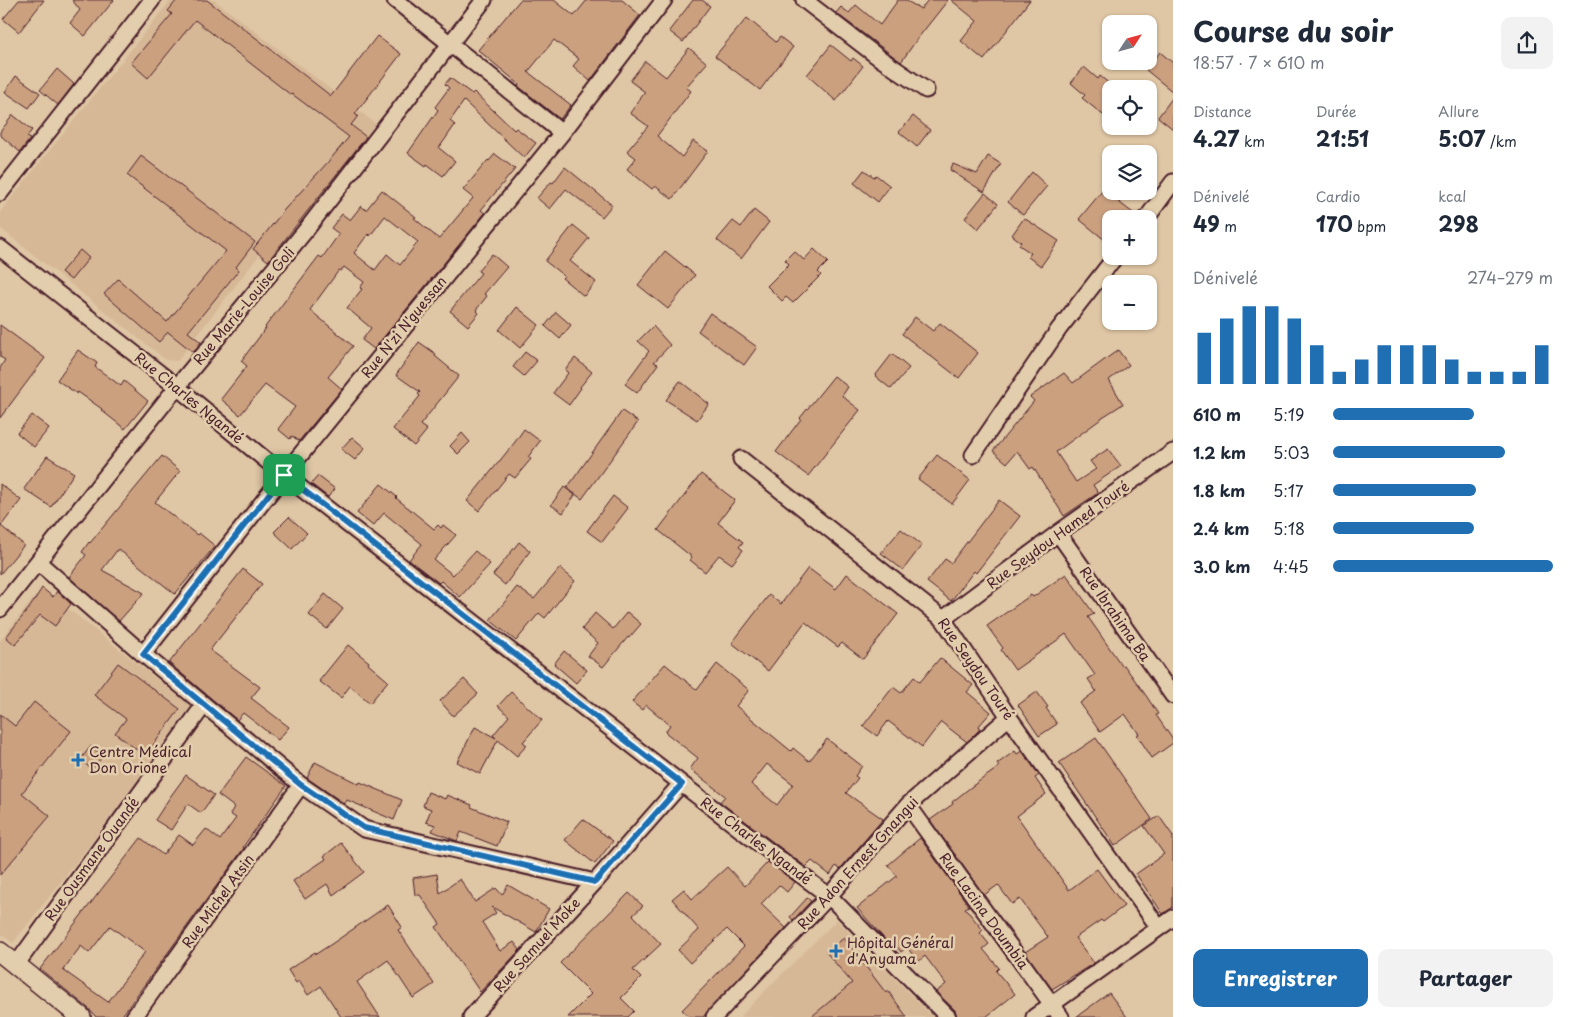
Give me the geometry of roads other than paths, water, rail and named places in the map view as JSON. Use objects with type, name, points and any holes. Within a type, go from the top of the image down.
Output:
[{"type":"street","points":[[0,193],[152,0]]},
{"type":"street","points":[[394,0],[562,133]]},
{"type":"street","name":"Rue Marie-Louise Goli","points":[[0,610],[176,387],[306,230],[484,0]]},
{"type":"street","name":"Rue N'zi N'guessan","points":[[143,654],[284,475],[562,133],[664,0]]},
{"type":"street","points":[[804,0],[878,57],[926,90]]},
{"type":"street","points":[[1153,210],[1173,182]]},
{"type":"street","name":"Rue Charles Ngandé","points":[[0,248],[284,475],[829,896],[948,1017]]},
{"type":"street","points":[[973,456],[1059,329],[1109,265]]},
{"type":"street","name":"Rue Seydou Hamed Touré","points":[[943,619],[1058,533],[1173,452]]},
{"type":"street","name":"Rue Seydou Touré","points":[[741,459],[943,619],[1010,718],[1158,928]]},
{"type":"street","name":"Rue Ibrahima Ba","points":[[1058,533],[1173,696]]},
{"type":"street","points":[[38,562],[143,654],[301,785],[364,828],[595,882]]},
{"type":"street","name":"Rue Ousmane Ouandé","points":[[16,965],[204,705]]},
{"type":"street","name":"Rue Adon Ernest Gnangui","points":[[714,1017],[829,896],[908,805],[1010,718]]},
{"type":"street","name":"Rue Samuel Moke","points":[[471,1017],[682,784]]},
{"type":"street","name":"Rue Michel Atsin","points":[[134,1017],[301,785]]},
{"type":"street","name":"Rue Lacina Doumbia","points":[[908,805],[1061,1017]]},
{"type":"street","points":[[1034,1017],[1173,918]]},
{"type":"street","points":[[0,952],[81,1017]]},
{"type":"place","name":"Centre Médical Don Orione","points":[[78,760]]},
{"type":"place","name":"Hôpital Général d'Anyama","points":[[836,951]]}]
